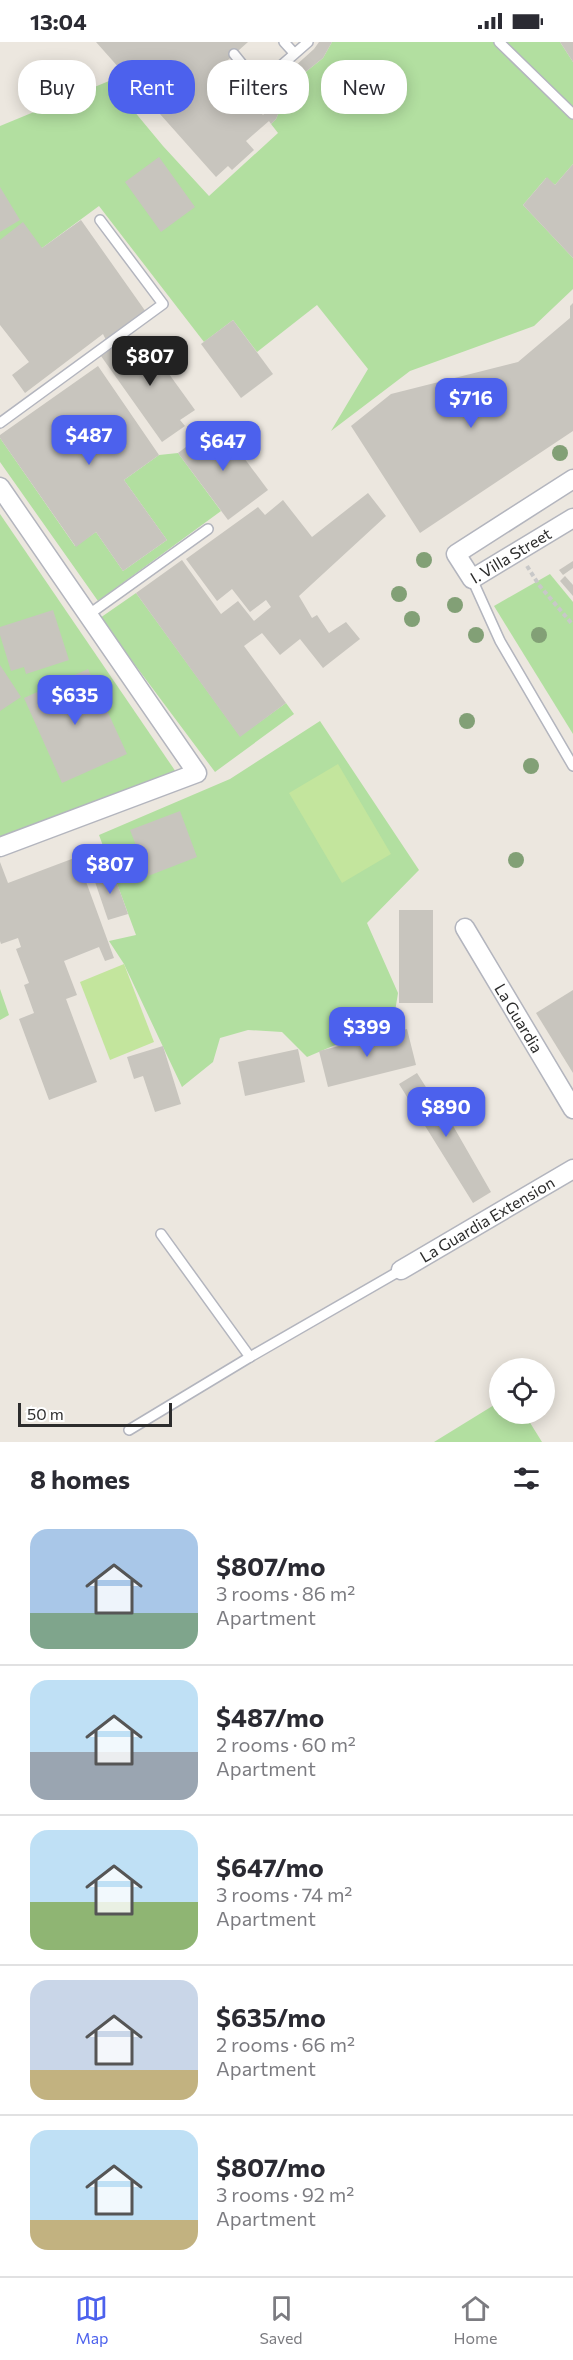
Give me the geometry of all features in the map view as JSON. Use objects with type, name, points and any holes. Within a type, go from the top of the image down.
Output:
[{"type":"street","name":"I. Villa Street","points":[[573,479],[456,554],[472,579],[573,518]]},
{"type":"street","points":[[0,487],[197,773],[0,847]]},
{"type":"street","points":[[501,524],[518,552]]},
{"type":"street","name":"La Guardia","points":[[465,928],[573,1109]]},
{"type":"street","name":"La Guardia Extension","points":[[401,1270],[573,1169]]},
{"type":"lane","points":[[284,42],[294,53]]},
{"type":"lane","points":[[234,54],[259,85],[308,42]]},
{"type":"lane","points":[[499,42],[573,114]]},
{"type":"lane","points":[[0,423],[164,304],[100,220]]},
{"type":"lane","points":[[88,615],[208,529]]},
{"type":"lane","points":[[472,579],[500,641],[573,766]]},
{"type":"lane","points":[[161,1234],[250,1357]]},
{"type":"lane","points":[[129,1430],[401,1270]]},
{"type":"path","points":[[518,552],[539,585],[573,624]]},
{"type":"green space","points":[[332,42],[560,42],[573,62],[573,164],[555,185],[546,178],[523,205],[573,258],[573,289],[534,326],[410,371],[331,431],[368,369],[317,305],[257,352],[233,320],[204,342],[99,206],[42,248],[0,240],[0,126],[29,114],[96,114],[96,86],[108,81],[108,114],[136,114],[209,196],[278,133],[271,124],[278,114],[309,114],[309,69],[323,58]]},
{"type":"green space","points":[[0,438],[75,546],[96,532],[123,571],[167,540],[124,480],[159,455],[178,453],[221,511],[98,601],[0,462]]},
{"type":"green space","points":[[0,514],[178,775],[0,840]]},
{"type":"green space","points":[[550,574],[573,602],[573,734],[494,606]]},
{"type":"green space","points":[[136,593],[240,736],[286,703],[294,714],[215,772],[100,618]]},
{"type":"green space","points":[[320,721],[419,870],[367,923],[398,993],[394,1018],[383,1038],[347,1040],[307,1057],[282,1032],[248,1030],[220,1038],[213,1062],[182,1087],[124,964],[109,941],[136,935],[99,835],[230,779]]},
{"type":"green space","points":[[338,764],[391,854],[342,883],[289,793]]},
{"type":"green space","points":[[124,964],[154,1042],[110,1060],[80,982]]},
{"type":"green space","points":[[0,989],[9,1015],[0,1020]]},
{"type":"green space","points":[[489,1408],[489,1424],[531,1424],[542,1442],[434,1442]]},
{"type":"building","points":[[96,42],[248,42],[228,60],[207,60],[207,114],[278,114],[271,124],[269,121],[246,141],[254,150],[232,170],[228,166],[216,177],[160,114],[195,114],[195,60],[112,60]]},
{"type":"building","points":[[319,42],[332,42],[323,58],[309,69],[309,60],[302,60]]},
{"type":"building","points":[[560,42],[573,42],[573,62]]},
{"type":"building","points":[[159,157],[195,207],[161,232],[125,182]]},
{"type":"building","points":[[573,164],[573,258],[523,205],[547,177],[555,185]]},
{"type":"building","points":[[0,187],[20,220],[0,232]]},
{"type":"building","points":[[81,220],[146,312],[106,340],[103,334],[25,393],[12,375],[29,362],[0,325],[0,240],[23,222],[42,248]]},
{"type":"building","points":[[573,303],[573,431],[420,533],[351,426],[391,394],[518,362],[570,318],[570,306]]},
{"type":"building","points":[[233,320],[273,374],[241,398],[201,344]]},
{"type":"building","points":[[143,338],[195,410],[180,420],[185,426],[162,442],[101,356],[122,341],[128,349]]},
{"type":"building","points":[[98,366],[159,455],[124,480],[167,540],[123,571],[96,532],[76,547],[0,438],[0,435]]},
{"type":"building","points":[[218,423],[268,490],[228,520],[178,453]]},
{"type":"building","points":[[368,493],[386,516],[299,596],[312,618],[317,615],[329,633],[346,622],[360,639],[323,668],[300,639],[280,655],[262,633],[244,646],[286,703],[240,737],[136,593],[182,560],[221,614],[238,601],[254,621],[271,607],[266,600],[250,612],[232,589],[217,601],[186,559],[258,507],[265,515],[283,500],[312,537]]},
{"type":"building","points":[[573,561],[573,568],[563,575],[559,570]]},
{"type":"building","points":[[565,576],[573,585],[573,596],[560,581]]},
{"type":"building","points":[[53,610],[69,660],[26,674],[24,667],[11,671],[0,635],[0,627]]},
{"type":"building","points":[[0,665],[21,697],[0,711]]},
{"type":"building","points":[[88,669],[127,754],[62,783],[24,698]]},
{"type":"building","points":[[180,811],[197,857],[148,876],[130,830]]},
{"type":"building","points":[[77,857],[114,958],[105,961],[99,947],[64,961],[77,995],[66,999],[97,1082],[49,1100],[19,1019],[34,1013],[24,985],[29,983],[16,949],[21,947],[18,938],[1,944],[0,941],[0,862],[8,883]]},
{"type":"building","points":[[112,869],[128,914],[108,920],[93,876]]},
{"type":"building","points":[[399,910],[433,910],[433,1003],[399,1003]]},
{"type":"building","points":[[573,990],[573,1073],[536,1013]]},
{"type":"building","points":[[407,1029],[416,1065],[328,1087],[319,1051]]},
{"type":"building","points":[[163,1046],[181,1104],[155,1112],[143,1076],[134,1079],[127,1057]]},
{"type":"building","points":[[298,1049],[305,1082],[245,1096],[238,1062]]},
{"type":"building","points":[[417,1073],[450,1125],[452,1124],[491,1192],[473,1203],[399,1084]]}]
